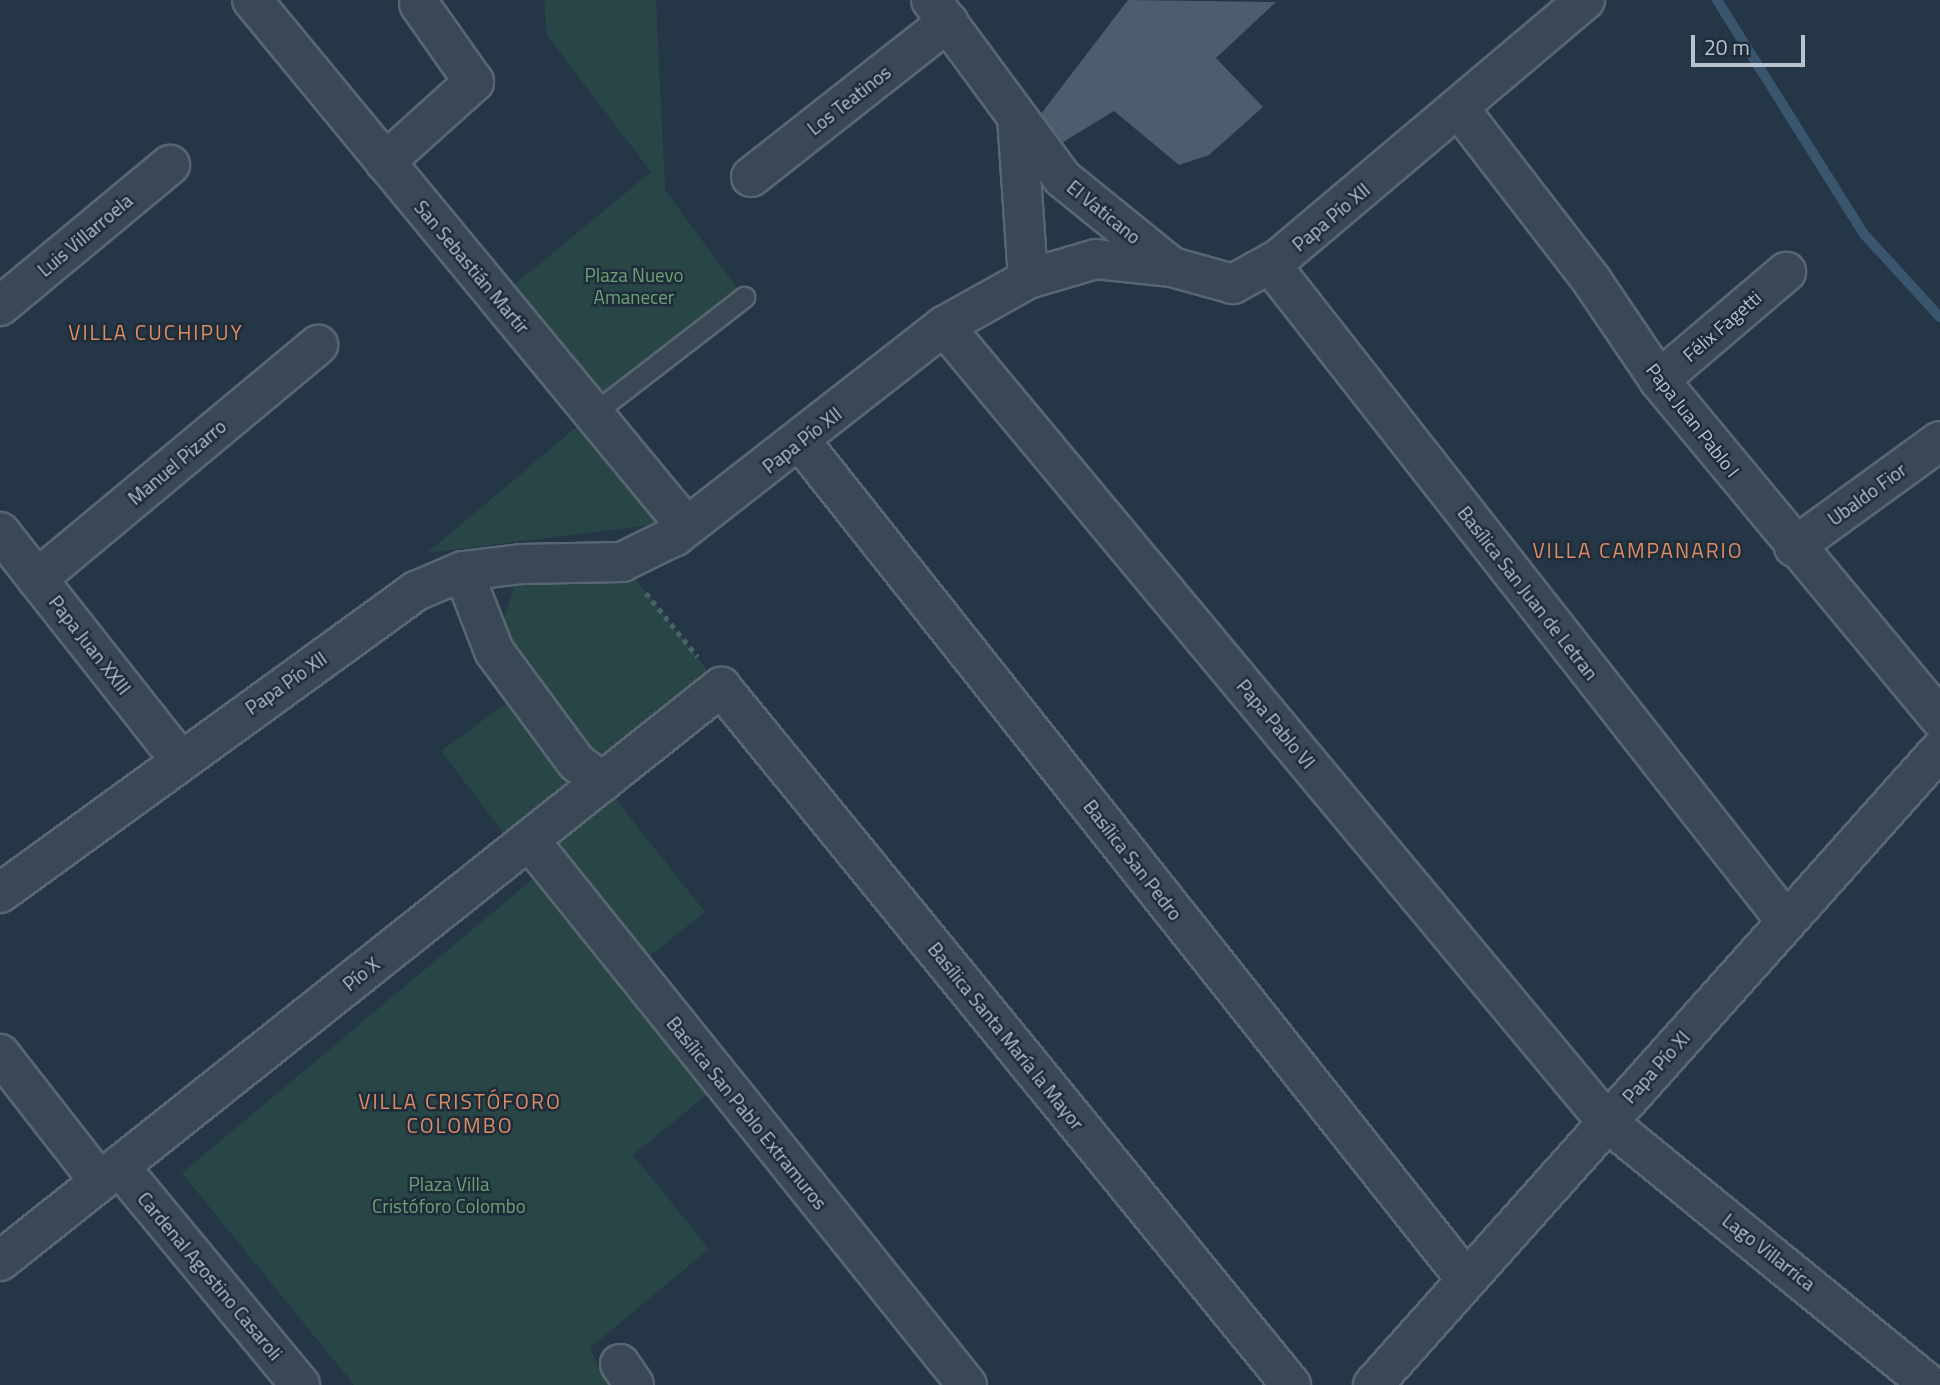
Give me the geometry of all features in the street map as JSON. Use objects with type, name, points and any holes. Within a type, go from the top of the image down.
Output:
[{"type":"street","name":"San Sebastián Martir","points":[[252,0],[682,521],[676,536]]},
{"type":"street","name":"Papa Pío XII","points":[[0,893],[179,759],[415,591],[463,571],[521,564],[622,562],[676,536],[801,442],[944,326],[1028,279],[1096,259],[1172,267],[1233,284],[1271,265],[1460,110],[1584,0]]},
{"type":"street","points":[[385,162],[474,82],[419,4]]},
{"type":"street","name":"El Vaticano","points":[[939,11],[1062,178],[1172,267]]},
{"type":"street","name":"Los Teatinos","points":[[751,177],[939,11]]},
{"type":"street","name":"Papa Juan Pablo I","points":[[1460,110],[1592,281],[1659,380],[1794,547],[1940,719]]},
{"type":"street","points":[[1017,117],[1028,279]]},
{"type":"street","name":"Luis Villarroela","points":[[0,306],[170,165]]},
{"type":"street","name":"Basílica San Juan de Letran","points":[[1271,265],[1786,921]]},
{"type":"street","name":"Félix Fagetti","points":[[1659,380],[1786,272]]},
{"type":"street","name":"Papa Pablo VI","points":[[944,326],[1607,1122]]},
{"type":"street","name":"Manuel Pizarro","points":[[37,579],[317,345]]},
{"type":"street","name":"Ubaldo Fior","points":[[1794,547],[1940,441]]},
{"type":"street","name":"Basílica San Pedro","points":[[801,442],[1465,1278]]},
{"type":"street","name":"Papa Juan XXIII","points":[[0,532],[179,759]]},
{"type":"street","points":[[463,571],[494,651],[576,762],[602,782]]},
{"type":"street","name":"Pío X","points":[[0,1261],[721,687]]},
{"type":"street","name":"Basílica Santa María la Mayor","points":[[721,687],[1291,1385]]},
{"type":"street","name":"Papa Pío XI","points":[[1373,1385],[1465,1278],[1940,750]]},
{"type":"street","name":"Basílica San Pablo Extramuros","points":[[529,840],[967,1385]]},
{"type":"street","name":"Cardenal Agostino Casaroli","points":[[0,1054],[300,1385]]},
{"type":"street","name":"Lago Villarrica","points":[[1607,1122],[1929,1385]]},
{"type":"lane","points":[[594,413],[744,297]]},
{"type":"path","points":[[622,562],[721,687]]},
{"type":"green space","name":"Plaza Nuevo Amanecer","points":[[544,0],[656,0],[665,190],[744,297],[594,413],[682,521],[427,553],[593,413],[498,298],[651,172],[547,35]]},
{"type":"green space","points":[[622,562],[721,687],[602,782],[705,912],[632,970],[516,850],[441,751],[521,692],[494,651],[521,564]]},
{"type":"green space","name":"Plaza Villa Cristóforo Colombo","points":[[540,873],[717,1086],[633,1155],[709,1249],[590,1348],[607,1385],[354,1385],[182,1173]]},
{"type":"building","points":[[1128,0],[1276,2],[1216,58],[1263,107],[1209,155],[1179,165],[1114,111],[1055,147],[1037,119]]},
{"type":"waterway","points":[[1717,0],[1863,233],[1940,317]]},
{"type":"district","name":"VILLA CUCHIPUY","points":[[156,332]]},
{"type":"district","name":"VILLA CAMPANARIO","points":[[1638,550]]},
{"type":"district","name":"VILLA CRISTÓFORO COLOMBO","points":[[460,1113]]}]
